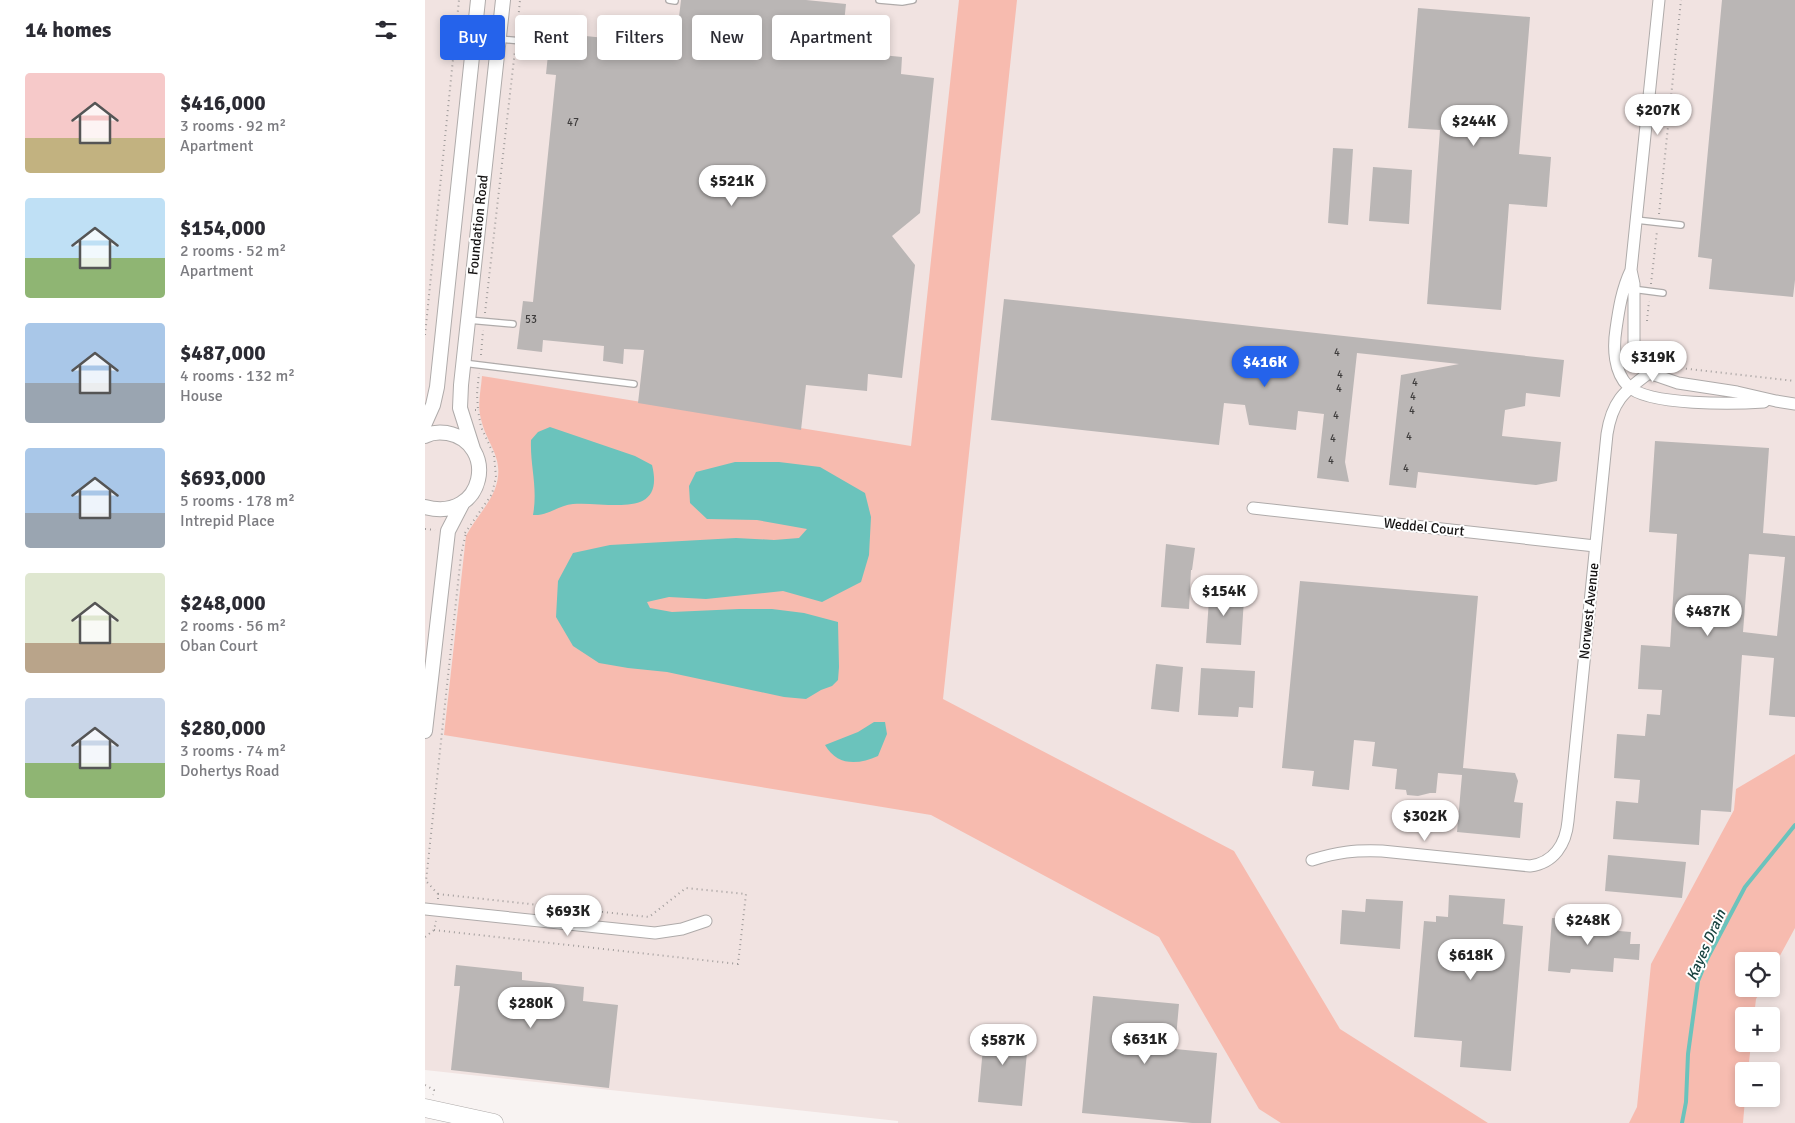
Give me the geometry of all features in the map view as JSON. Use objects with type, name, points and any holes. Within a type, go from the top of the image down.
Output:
[{"type":"main road","points":[[425,1108],[493,1123]]},
{"type":"street","name":"Foundation Road","points":[[425,423],[433,405],[437,387],[478,0]]},
{"type":"street","name":"Foundation Road","points":[[501,15],[503,0]]},
{"type":"street","points":[[1659,0],[1631,270],[1628,289],[1614,341],[1615,358],[1621,375],[1629,387],[1644,394],[1678,400],[1733,404],[1776,401]]},
{"type":"street","name":"Foundation Road","points":[[462,504],[477,485],[479,473],[478,460],[460,408],[463,363],[497,60]]},
{"type":"street","points":[[1628,289],[1634,351],[1640,366],[1649,373],[1678,383],[1737,392],[1795,404]]},
{"type":"street","name":"Norwest Avenue","points":[[1312,860],[1338,852],[1357,850],[1530,866],[1543,864],[1561,847],[1567,831],[1595,546],[1610,416],[1629,387],[1649,373]]},
{"type":"street","points":[[425,436],[441,432],[453,434],[464,440],[473,449]]},
{"type":"street","points":[[425,508],[437,510],[450,509],[462,504]]},
{"type":"street","points":[[425,731],[429,663],[448,531],[462,504]]},
{"type":"street","name":"Weddel Court","points":[[1253,508],[1595,546]]},
{"type":"street","points":[[425,909],[655,933],[682,930],[706,921]]},
{"type":"lane","points":[[879,0],[902,2],[913,0]]},
{"type":"lane","points":[[1636,220],[1681,225]]},
{"type":"lane","points":[[1628,289],[1663,294]]},
{"type":"lane","points":[[468,320],[513,324]]},
{"type":"lane","points":[[463,363],[633,384]]},
{"type":"path","points":[[425,335],[459,0]]},
{"type":"path","points":[[1646,328],[1681,0]]},
{"type":"path","points":[[1644,346],[1660,366]]},
{"type":"path","points":[[1669,367],[1795,380]]},
{"type":"path","points":[[425,937],[434,930],[437,910],[438,894],[426,881],[461,556],[466,533]]},
{"type":"shaded area","points":[[425,0],[1795,0],[1795,1123],[898,1123],[898,1121],[425,1070]]},
{"type":"shaded area","points":[[959,0],[1017,0],[943,699],[1234,851],[1340,1029],[1488,1123],[1281,1123],[1259,1109],[1159,937],[931,815],[444,735],[466,536],[492,495],[498,478],[497,460],[480,414],[479,403],[482,376],[911,446]]},
{"type":"shaded area","points":[[1795,754],[1795,928],[1780,956],[1780,952],[1735,952],[1735,997],[1757,997],[1755,1007],[1735,1007],[1735,1052],[1750,1052],[1749,1062],[1735,1062],[1735,1107],[1744,1107],[1743,1123],[1629,1123],[1637,1107],[1651,964],[1734,810],[1736,789]]},
{"type":"water","points":[[550,427],[635,456],[652,465],[654,483],[650,494],[642,501],[630,504],[573,504],[544,514],[533,515],[535,495],[531,440],[538,432]]},
{"type":"water","points":[[735,462],[779,462],[820,467],[865,493],[871,517],[869,555],[861,582],[822,602],[783,591],[706,599],[669,597],[647,602],[650,608],[672,612],[772,609],[804,613],[838,622],[838,680],[832,686],[806,699],[784,697],[667,672],[599,663],[573,646],[556,617],[558,581],[573,553],[610,545],[736,538],[774,540],[799,538],[807,529],[757,520],[707,519],[690,503],[689,486],[696,472]]},
{"type":"water","points":[[874,722],[885,722],[887,734],[878,756],[863,761],[849,762],[836,757],[825,745],[858,732]]},
{"type":"building","points":[[681,0],[806,0],[846,4],[845,15],[772,15],[772,60],[890,60],[890,56],[902,57],[901,74],[934,78],[920,213],[892,236],[915,265],[902,378],[868,374],[867,391],[806,385],[801,430],[638,403],[644,350],[624,349],[623,364],[603,361],[604,346],[543,340],[542,352],[517,349],[523,301],[533,302],[556,75],[546,74],[547,60],[587,60],[587,36],[597,37],[597,60],[682,60],[682,15],[679,15]]},
{"type":"building","points":[[1722,0],[1795,0],[1795,280],[1793,297],[1709,289],[1712,259],[1698,257]]},
{"type":"building","points":[[1418,8],[1530,17],[1519,154],[1551,157],[1547,207],[1509,204],[1501,310],[1427,304],[1440,130],[1408,128]]},
{"type":"building","points":[[1333,148],[1353,149],[1348,225],[1328,223]]},
{"type":"building","points":[[1373,167],[1412,170],[1409,224],[1369,221]]},
{"type":"building","points":[[1004,299],[1564,360],[1560,397],[1526,393],[1525,406],[1505,410],[1502,436],[1561,442],[1557,481],[1536,485],[1418,472],[1416,488],[1389,485],[1401,375],[1459,364],[1357,353],[1345,462],[1349,482],[1317,478],[1324,414],[1298,411],[1296,430],[1249,425],[1245,405],[1224,403],[1219,445],[991,420]]},
{"type":"building","points":[[1655,441],[1769,448],[1763,533],[1795,536],[1795,717],[1769,715],[1774,658],[1742,655],[1731,812],[1701,810],[1699,845],[1613,839],[1616,801],[1638,803],[1640,780],[1614,778],[1617,734],[1645,736],[1647,714],[1660,715],[1662,690],[1638,689],[1641,645],[1670,647],[1677,534],[1649,532]],"holes":[[[1749,554],[1785,557],[1777,636],[1743,632]]]},
{"type":"building","points":[[1166,544],[1195,548],[1191,570],[1189,609],[1161,607]]},
{"type":"building","points":[[1300,581],[1478,596],[1463,768],[1515,773],[1518,781],[1514,802],[1523,803],[1520,838],[1457,832],[1462,775],[1438,773],[1436,793],[1418,796],[1407,795],[1406,790],[1395,789],[1397,769],[1372,766],[1375,742],[1354,740],[1349,790],[1312,786],[1314,771],[1282,768]]},
{"type":"building","points":[[1210,585],[1229,586],[1228,598],[1244,599],[1241,645],[1206,643]]},
{"type":"building","points":[[1156,664],[1183,667],[1179,712],[1151,709]]},
{"type":"building","points":[[1201,668],[1255,671],[1253,708],[1239,707],[1238,717],[1198,715]]},
{"type":"building","points":[[1608,855],[1686,862],[1682,898],[1605,891]]},
{"type":"building","points":[[1449,895],[1505,899],[1503,924],[1523,926],[1511,1071],[1460,1067],[1462,1041],[1414,1037],[1424,921],[1436,922],[1436,916],[1448,917]]},
{"type":"building","points":[[1366,899],[1403,901],[1400,949],[1340,944],[1342,910],[1365,912]]},
{"type":"building","points":[[1552,918],[1607,923],[1607,930],[1631,932],[1630,944],[1640,944],[1639,960],[1614,958],[1613,972],[1571,969],[1570,973],[1548,971]]},
{"type":"building","points":[[456,965],[522,972],[522,980],[584,987],[583,1001],[618,1005],[609,1088],[451,1070],[460,986],[454,986]]},
{"type":"building","points":[[1093,996],[1179,1004],[1175,1049],[1217,1053],[1211,1123],[1082,1113]]},
{"type":"building","points":[[985,1026],[1029,1031],[1022,1106],[978,1102]]},
{"type":"waterway","name":"Kayes Drain","points":[[1682,1123],[1686,1102],[1688,1054],[1698,981],[1707,959],[1745,887],[1795,825]]}]
